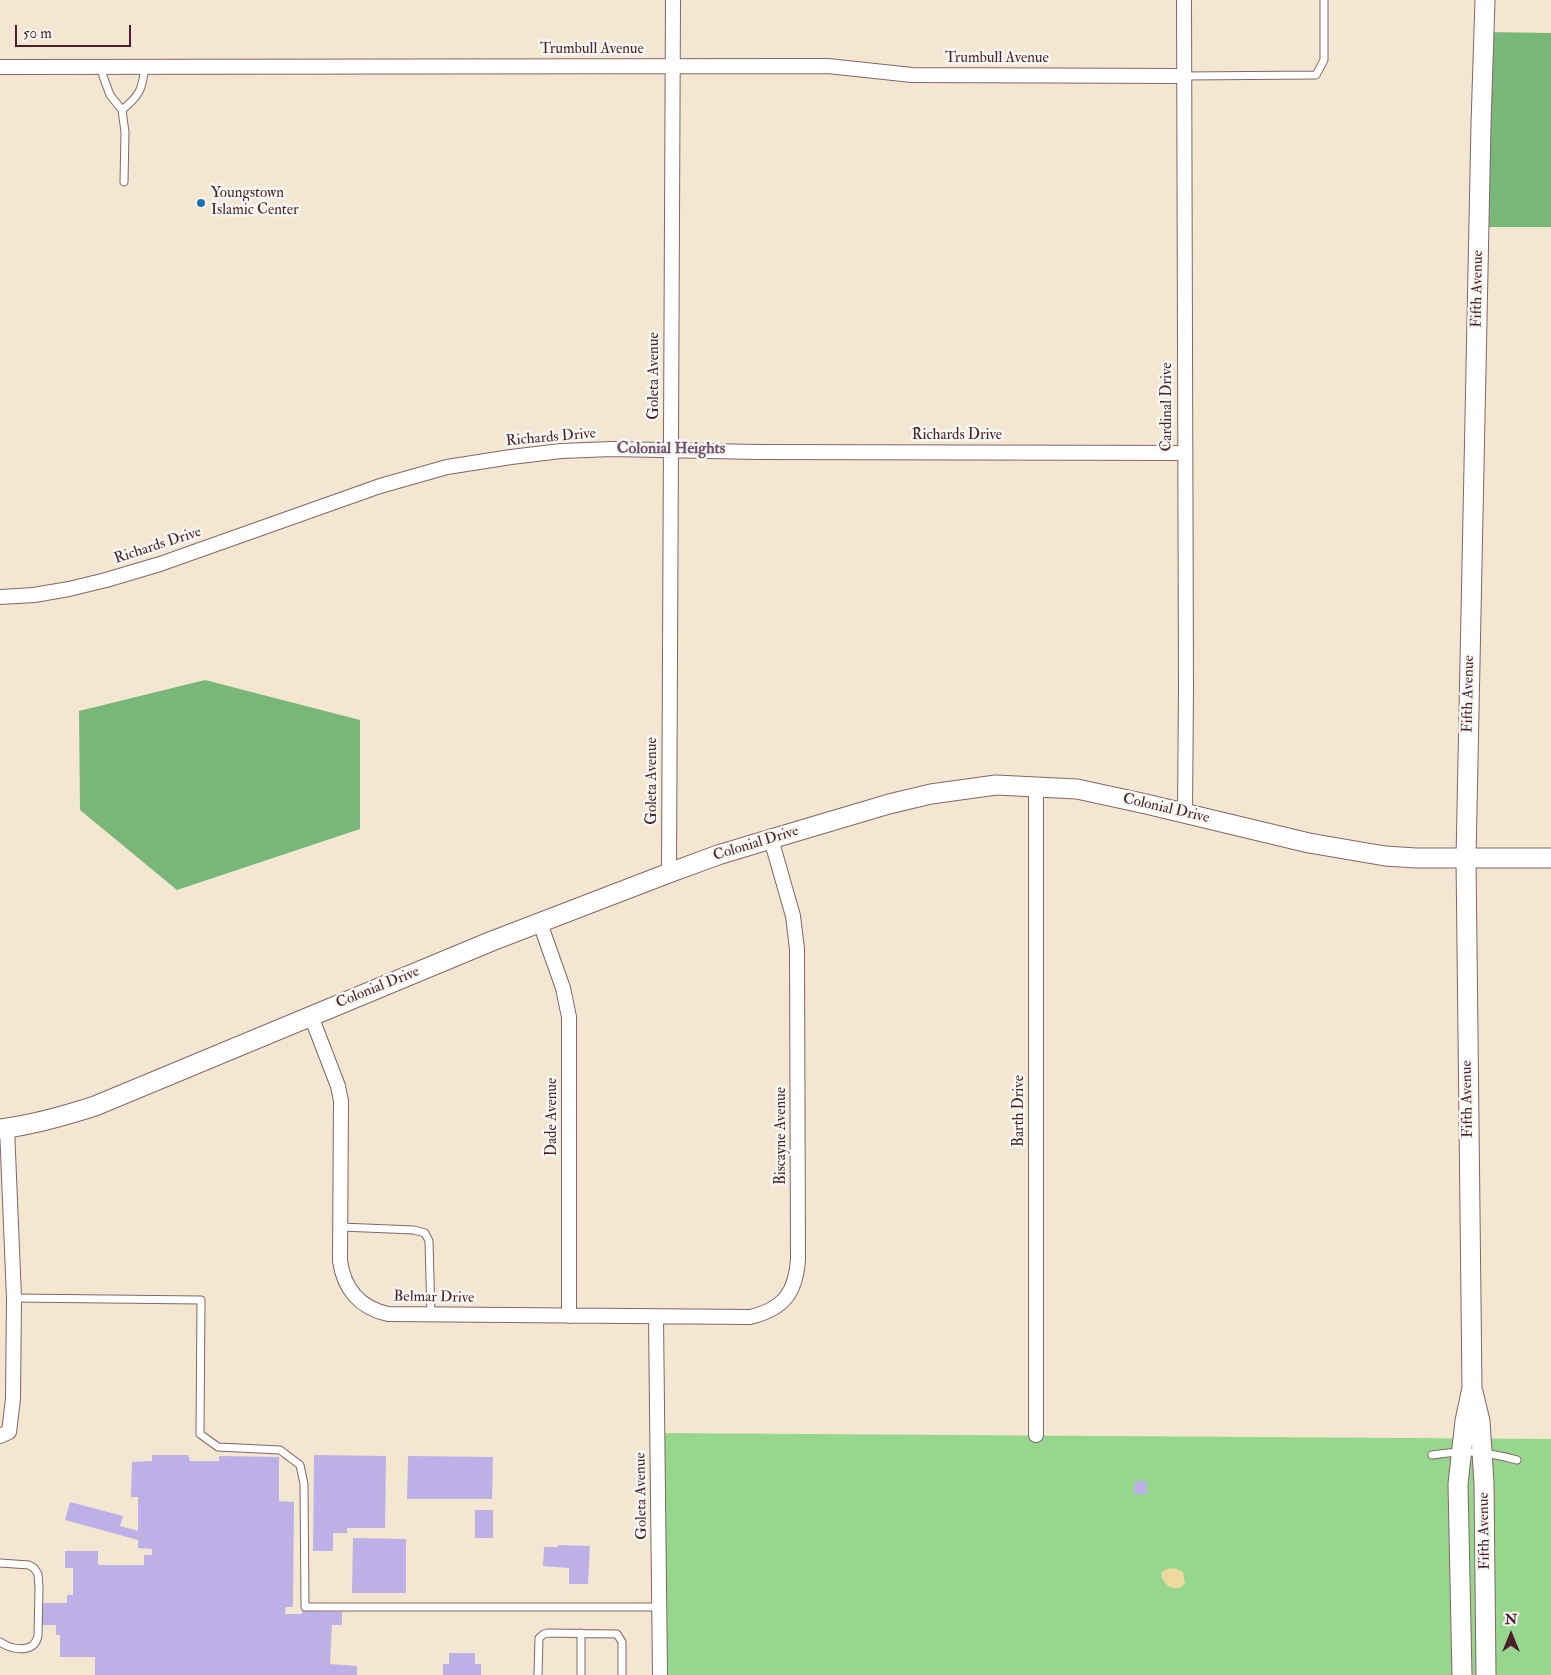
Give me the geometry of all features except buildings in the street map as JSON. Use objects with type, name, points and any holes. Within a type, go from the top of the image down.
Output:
[{"type":"street","name":"Goleta Avenue","points":[[668,873],[673,0]]},
{"type":"street","name":"Cardinal Drive","points":[[1184,0],[1185,814]]},
{"type":"street","name":"Fifth Avenue","points":[[1485,0],[1466,858],[1472,1388],[1480,1422],[1484,1483],[1486,1675]]},
{"type":"street","name":"Trumbull Avenue","points":[[0,67],[828,66],[912,75],[1184,76]]},
{"type":"street","name":"Richards Drive","points":[[0,597],[34,595],[116,578],[380,486],[447,467],[512,456],[561,451],[612,449],[758,452],[1185,453]]},
{"type":"street","name":"Colonial Drive","points":[[4,1128],[58,1118],[95,1106],[311,1016],[668,873],[771,839],[889,804],[931,794],[996,785],[1091,792],[1309,843],[1366,853],[1416,858],[1551,858]]},
{"type":"street","name":"Barth Drive","points":[[1036,787],[1036,1435]]},
{"type":"street","name":"Biscayne Avenue","points":[[656,1317],[750,1318],[764,1314],[786,1298],[794,1285],[797,1273],[797,948],[792,916],[771,839]]},
{"type":"street","name":"Dade Avenue","points":[[540,923],[563,988],[569,1017],[569,1316]]},
{"type":"street","name":"Belmar Drive","points":[[311,1016],[338,1086],[341,1101],[340,1227],[342,1272],[347,1287],[356,1298],[378,1312],[388,1314],[656,1317]]},
{"type":"street","points":[[0,1436],[9,1432],[13,1400],[14,1298],[4,1128]]},
{"type":"street","name":"Goleta Avenue","points":[[656,1317],[660,1675]]},
{"type":"street","name":"Fifth Avenue","points":[[1462,1675],[1458,1484],[1464,1421],[1472,1388]]},
{"type":"lane","points":[[1184,76],[1316,75],[1324,60],[1324,0]]},
{"type":"lane","points":[[102,67],[102,76],[110,95],[122,110],[125,132],[124,182]]},
{"type":"lane","points":[[122,110],[136,98],[142,84],[145,67]]},
{"type":"lane","points":[[340,1227],[414,1230],[425,1233],[429,1241],[431,1315]]},
{"type":"lane","points":[[14,1298],[201,1300],[200,1434],[218,1446],[280,1450],[300,1465],[304,1484],[305,1607],[660,1608]]},
{"type":"lane","points":[[1432,1455],[1461,1451],[1482,1452],[1517,1460]]},
{"type":"lane","points":[[0,1564],[29,1564],[34,1568],[39,1578],[39,1588],[37,1642],[27,1649],[6,1646],[0,1642]]},
{"type":"lane","points":[[538,1675],[538,1642],[541,1635],[548,1633],[612,1633],[619,1636],[622,1642],[622,1675]]},
{"type":"lane","points":[[581,1633],[581,1675]]},
{"type":"green space","points":[[1484,32],[1551,33],[1551,227],[1479,227]]},
{"type":"green space","points":[[205,680],[360,720],[360,829],[177,890],[80,810],[79,711]]},
{"type":"green space","points":[[658,1433],[1551,1439],[1551,1675],[660,1675]]},
{"type":"sand","points":[[1170,1568],[1183,1572],[1185,1583],[1181,1587],[1170,1587],[1164,1581],[1161,1573]]},
{"type":"place","name":"Youngstown Islamic Center","points":[[201,203]]},
{"type":"district","name":"Colonial Heights","points":[[671,450]]}]
